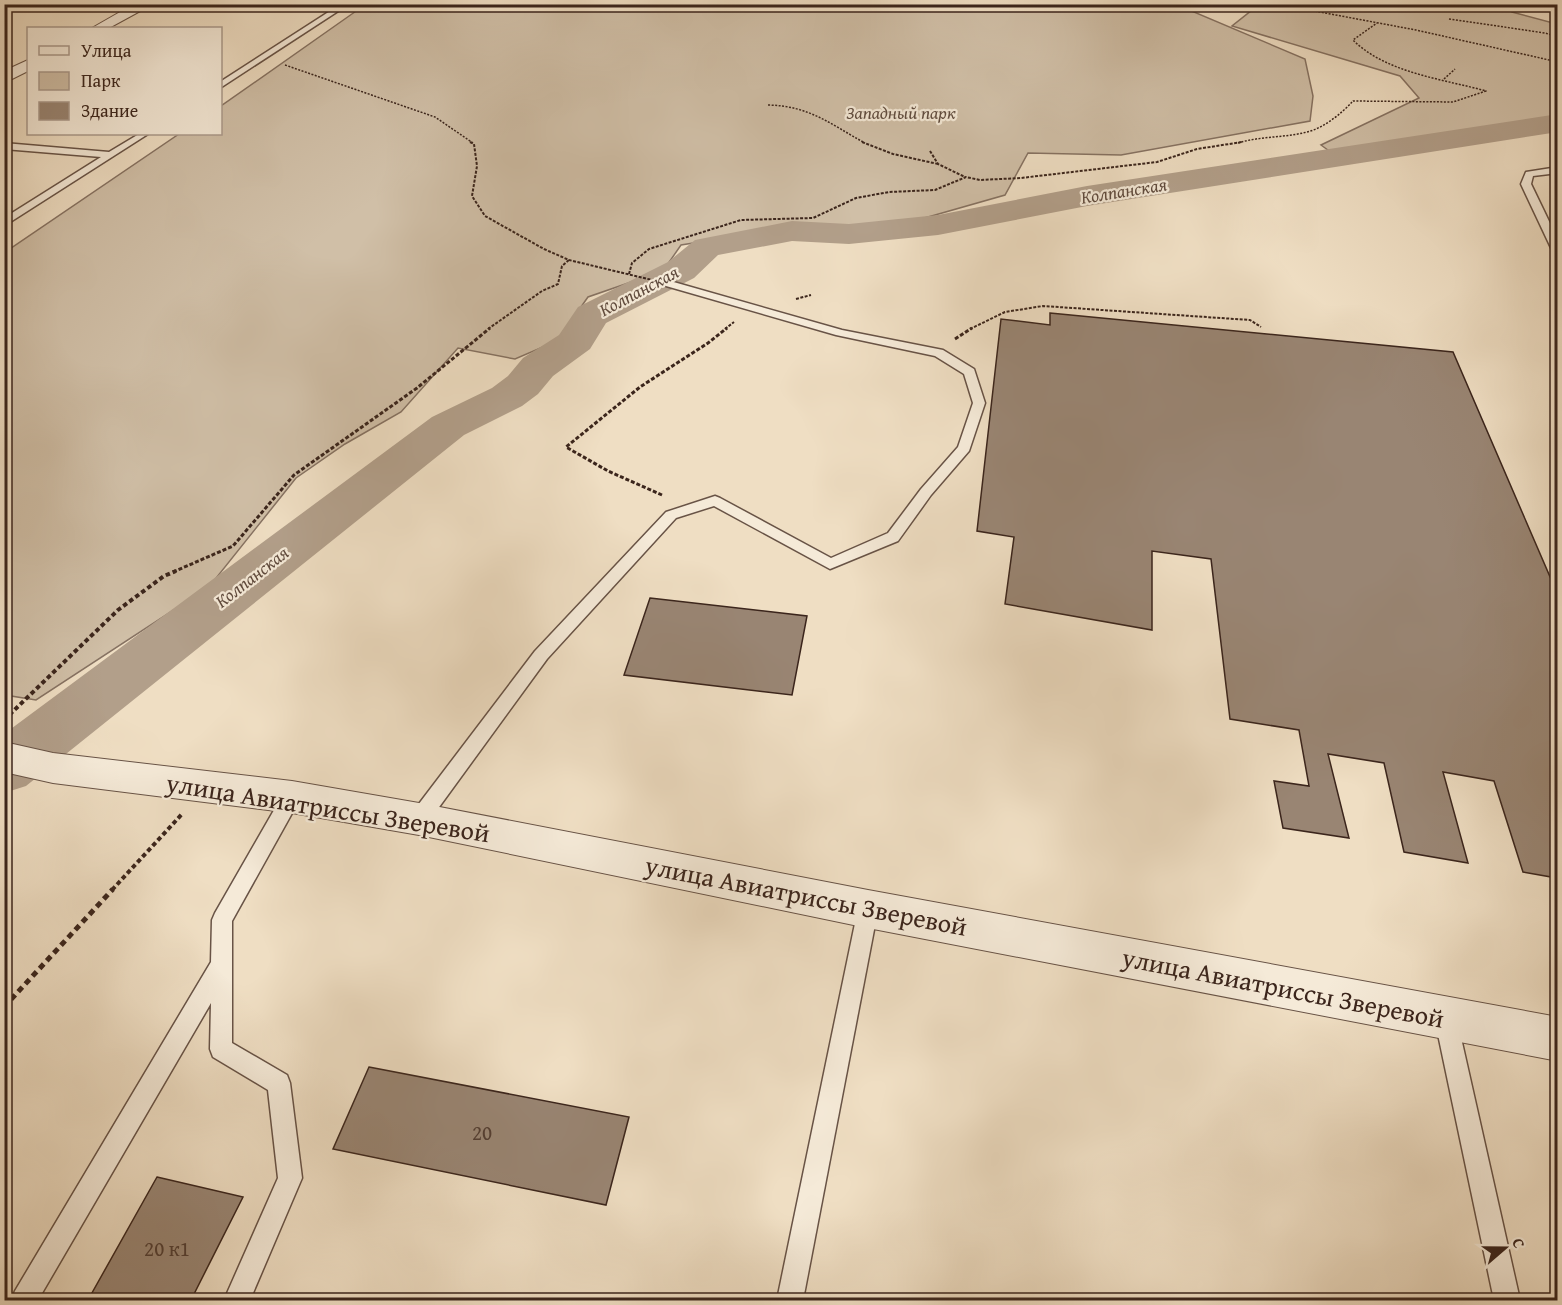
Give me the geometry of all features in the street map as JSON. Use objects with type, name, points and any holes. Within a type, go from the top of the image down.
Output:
[{"type":"street","points":[[101,27],[146,4]]},
{"type":"street","points":[[4,78],[27,66]]},
{"type":"street","name":"улица Авиатриссы Зверевой","points":[[4,758],[53,768],[292,797],[420,819],[868,909],[1557,1039]]},
{"type":"lane","points":[[222,85],[346,4]]},
{"type":"lane","points":[[4,223],[142,135]]},
{"type":"lane","points":[[4,146],[110,155]]},
{"type":"lane","points":[[1557,170],[1529,174],[1526,184],[1557,252]]},
{"type":"lane","points":[[420,819],[541,655],[671,515],[715,501],[830,564],[893,537],[926,492],[964,448],[979,403],[970,372],[939,353],[840,333],[725,302],[670,284]]},
{"type":"lane","points":[[237,1300],[290,1178],[279,1083],[221,1049],[222,920],[292,797]]},
{"type":"lane","points":[[790,1300],[868,909]]},
{"type":"lane","points":[[24,1300],[222,965]]},
{"type":"lane","points":[[1446,1019],[1507,1300]]},
{"type":"path","points":[[1277,4],[1557,62]]},
{"type":"path","points":[[1557,17],[1552,21],[1557,30]]},
{"type":"path","points":[[1449,19],[1545,33],[1557,37]]},
{"type":"path","points":[[768,105],[788,105],[828,120],[850,135],[878,149],[938,164],[966,177],[980,180],[1157,162],[1197,149],[1232,145],[1253,138],[1308,132],[1342,112],[1353,101],[1453,102],[1486,91],[1374,57],[1358,48],[1353,40],[1377,23]]},
{"type":"path","points":[[265,58],[435,117],[474,144],[477,166],[472,196],[484,216],[543,249],[569,260],[629,274],[632,263],[649,249],[741,220],[813,218],[856,198],[889,192],[935,190],[966,177]]},
{"type":"path","points":[[1444,79],[1455,69]]},
{"type":"path","points":[[930,151],[938,164]]},
{"type":"path","points":[[4,720],[118,610],[164,576],[233,546],[294,475],[417,388],[500,319],[542,291],[558,284],[562,266],[569,260]]},
{"type":"path","points":[[715,501],[660,495],[608,471],[566,447],[640,387],[708,343],[739,318],[725,302]]},
{"type":"path","points":[[939,353],[989,315],[1010,309],[1032,307],[1250,320],[1261,327]]},
{"type":"path","points":[[4,663],[8,682],[4,688]]},
{"type":"path","points":[[4,1007],[206,787]]},
{"type":"green space","name":"Западный парк","points":[[285,5],[1186,5],[1182,7],[1305,59],[1313,96],[1310,121],[1121,155],[1028,153],[1005,195],[872,233],[788,228],[681,245],[663,271],[588,297],[557,341],[515,359],[458,348],[401,412],[345,444],[296,478],[209,587],[36,700],[5,695],[4,253],[178,135],[222,135],[222,105],[359,9]]},
{"type":"green space","points":[[1253,5],[1505,5],[1512,12],[1557,24],[1557,118],[1332,153],[1321,145],[1419,98],[1400,76],[1232,26],[1257,6]]},
{"type":"building","points":[[1050,313],[1453,352],[1557,593],[1557,878],[1523,872],[1494,781],[1443,772],[1468,863],[1404,852],[1384,763],[1328,754],[1349,838],[1283,828],[1274,781],[1309,786],[1299,730],[1230,719],[1211,559],[1152,551],[1152,630],[1005,604],[1014,537],[977,531],[1001,319],[1050,325]]},
{"type":"building","points":[[650,598],[807,616],[792,695],[624,675]]},
{"type":"building","points":[[369,1067],[629,1117],[606,1205],[333,1149]]},
{"type":"building","points":[[157,1177],[243,1197],[191,1300],[88,1300]]},
{"type":"waterway","name":"Колпанская","points":[[4,768],[448,426],[507,397],[523,385],[538,367],[576,341],[581,328],[592,315],[681,270],[707,247],[792,231],[849,234],[938,225],[1087,196],[1558,123]]}]
